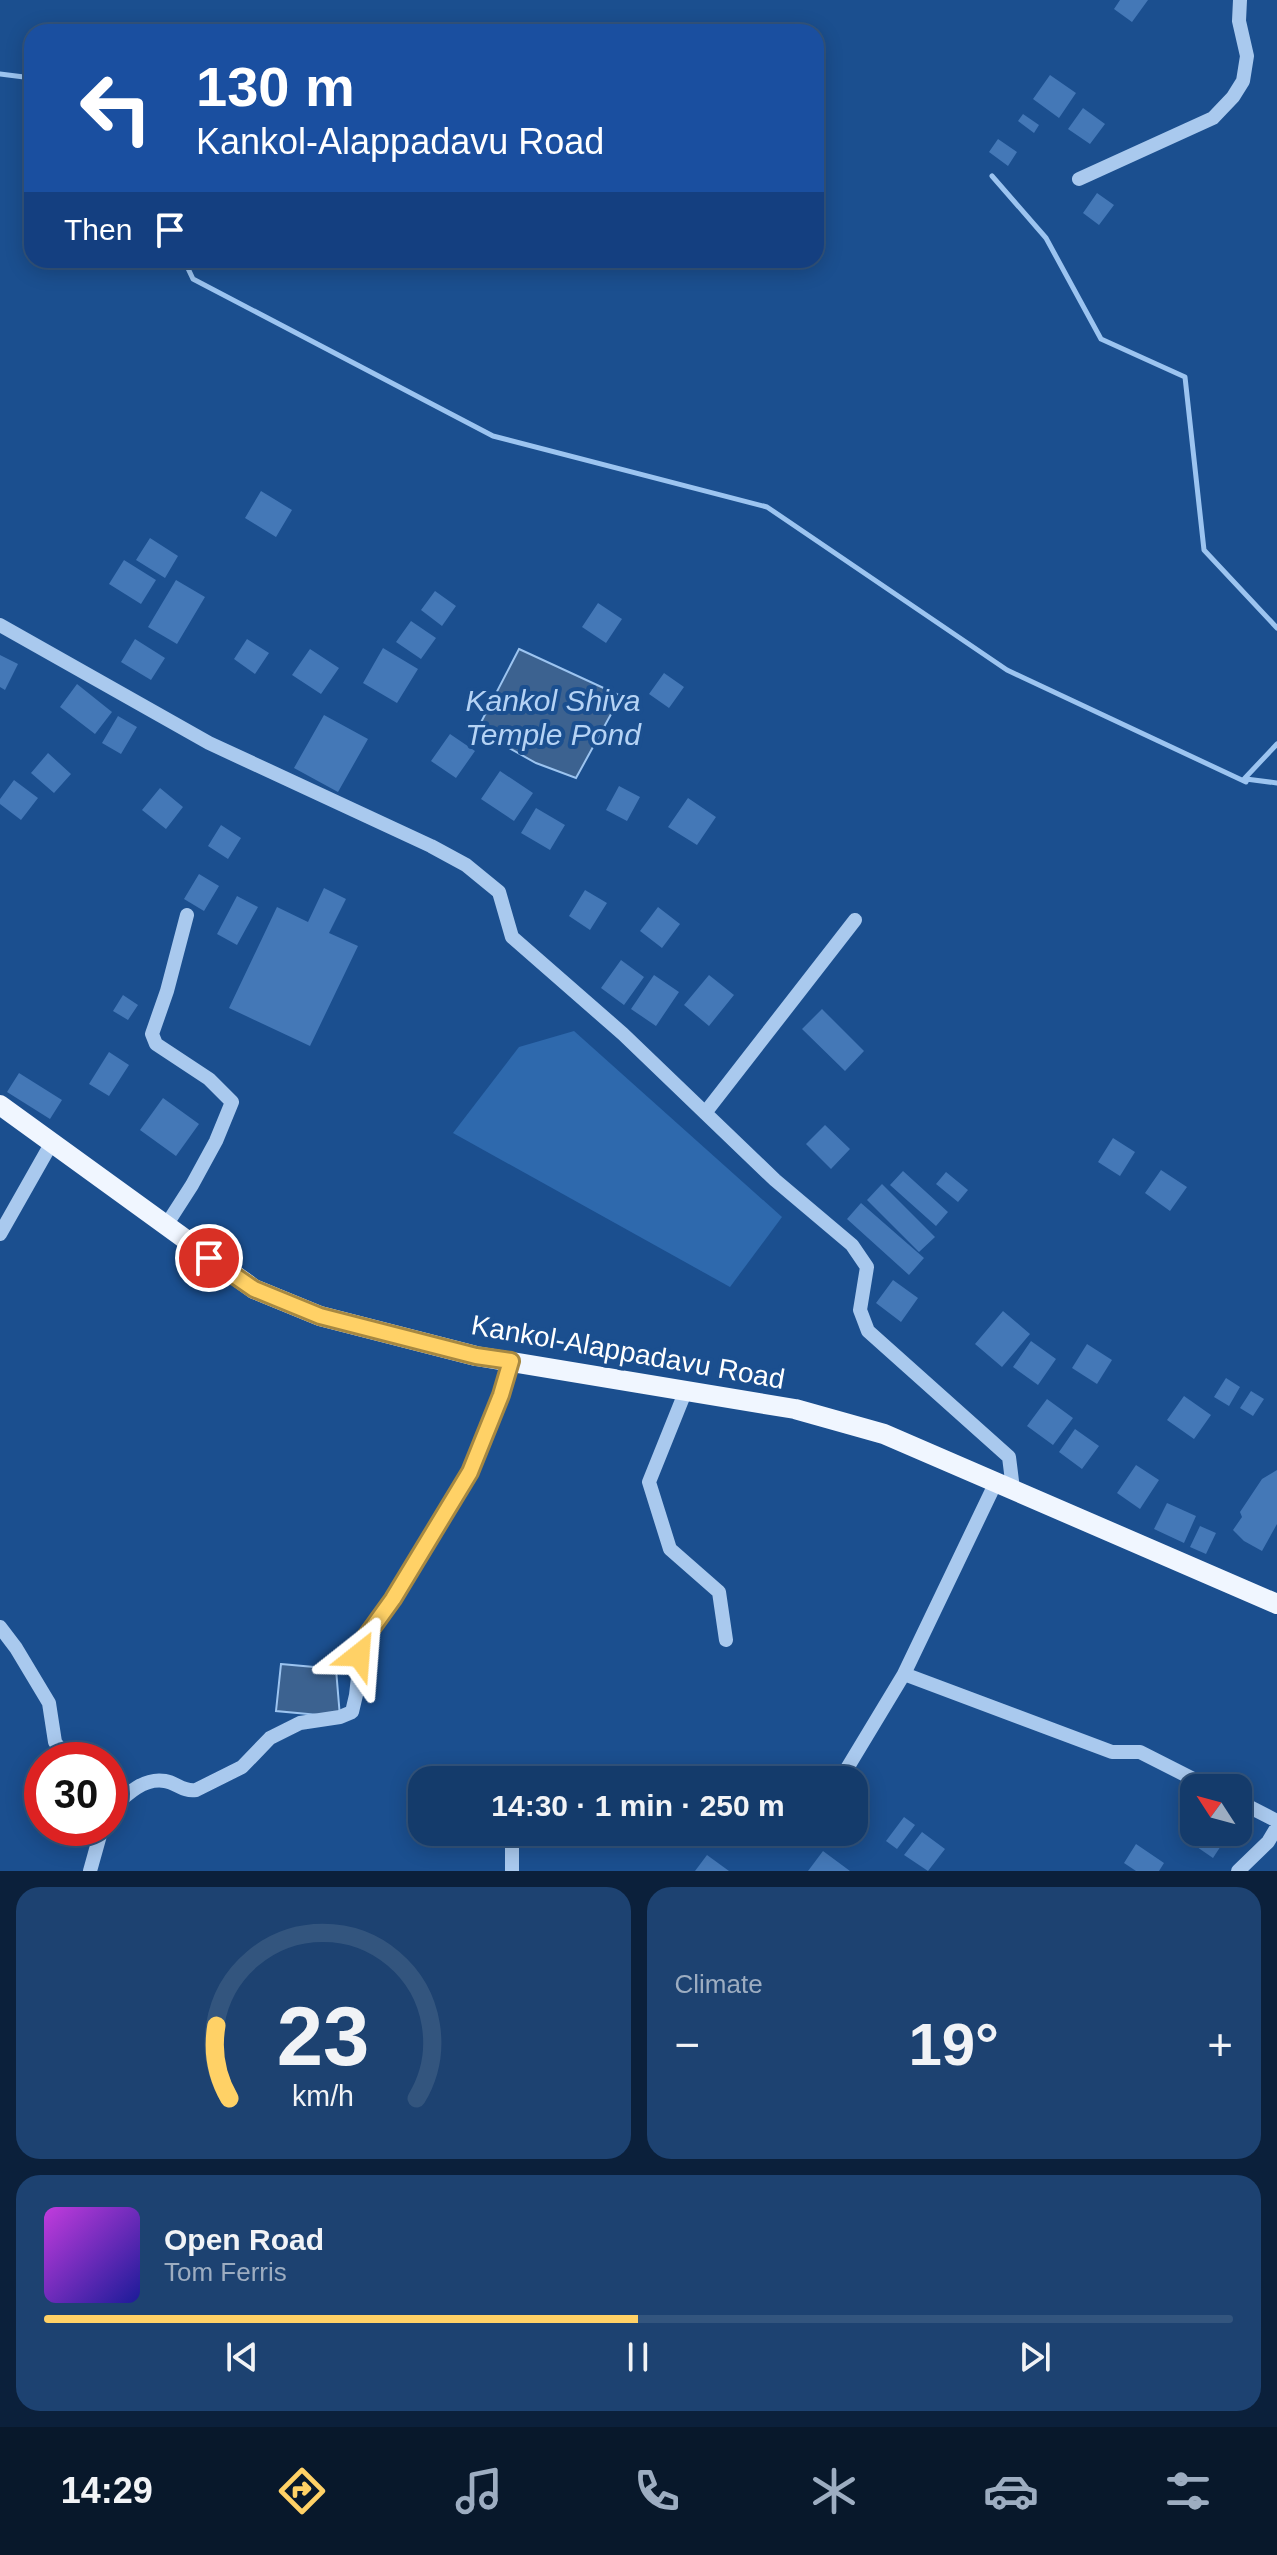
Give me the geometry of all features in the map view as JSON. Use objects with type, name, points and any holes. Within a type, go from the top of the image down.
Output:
[{"type":"main road","name":"Kankol-Alappadavu Road","points":[[0,1105],[254,1289],[320,1316],[476,1356],[795,1409],[884,1434],[1277,1604]]},
{"type":"street","points":[[1079,179],[1213,118],[1233,97],[1243,81],[1247,56],[1239,21],[1240,0]]},
{"type":"street","points":[[0,625],[209,743],[466,865],[499,892],[512,937],[623,1034],[775,1180],[852,1245],[867,1267],[860,1310],[868,1331],[1009,1457],[1004,1486],[904,1674],[848,1766]]},
{"type":"street","points":[[165,1227],[208,1155],[232,1102],[209,1079],[156,1044],[152,1034],[187,915]]},
{"type":"street","points":[[705,1113],[855,920]]},
{"type":"street","points":[[0,1234],[51,1144]]},
{"type":"street","points":[[128,1795],[151,1782],[166,1781],[188,1791],[196,1790],[242,1767],[270,1738],[300,1723],[340,1717],[352,1712],[362,1642],[393,1599],[470,1472],[511,1361]]},
{"type":"street","points":[[686,1390],[649,1482],[670,1549],[719,1592],[726,1640]]},
{"type":"street","points":[[0,1627],[49,1703],[55,1742]]},
{"type":"street","points":[[904,1674],[1112,1752],[1140,1752],[1183,1774]]},
{"type":"street","points":[[1252,1808],[1277,1821]]},
{"type":"street","points":[[1238,1871],[1268,1842],[1277,1827]]},
{"type":"street","points":[[90,1871],[97,1846]]},
{"type":"street","points":[[512,1846],[512,1871]]},
{"type":"shaded area","points":[[574,1031],[782,1217],[730,1287],[453,1133],[519,1047]]},
{"type":"water","name":"Kankol Shiva Temple Pond","points":[[519,649],[621,696],[576,778],[536,763],[477,730]]},
{"type":"water","points":[[281,1664],[336,1669],[340,1717],[276,1711]]},
{"type":"building","points":[[1120,0],[1148,0],[1132,22],[1114,9]]},
{"type":"building","points":[[1050,75],[1076,93],[1059,118],[1033,99]]},
{"type":"building","points":[[1083,108],[1105,124],[1090,144],[1068,129]]},
{"type":"building","points":[[1023,114],[1039,125],[1034,133],[1018,121]]},
{"type":"building","points":[[998,139],[1017,152],[1008,166],[989,152]]},
{"type":"building","points":[[1097,193],[1114,205],[1099,225],[1083,213]]},
{"type":"building","points":[[261,491],[292,510],[276,537],[245,518]]},
{"type":"building","points":[[150,538],[178,556],[165,578],[136,560]]},
{"type":"building","points":[[124,560],[156,580],[141,604],[109,584]]},
{"type":"building","points":[[176,580],[205,597],[177,644],[148,627]]},
{"type":"building","points":[[435,591],[456,606],[442,626],[421,610]]},
{"type":"building","points":[[598,603],[622,619],[606,643],[582,627]]},
{"type":"building","points":[[411,621],[436,638],[421,659],[396,642]]},
{"type":"building","points":[[135,639],[165,658],[151,680],[121,662]]},
{"type":"building","points":[[247,639],[269,653],[255,674],[234,659]]},
{"type":"building","points":[[383,648],[418,669],[397,703],[363,683]]},
{"type":"building","points":[[310,649],[339,668],[321,694],[292,675]]},
{"type":"building","points":[[0,655],[18,664],[5,690],[0,687]]},
{"type":"building","points":[[664,673],[684,687],[669,708],[649,694]]},
{"type":"building","points":[[77,684],[112,712],[95,734],[60,707]]},
{"type":"building","points":[[324,715],[368,739],[338,792],[294,768]]},
{"type":"building","points":[[118,716],[137,727],[121,754],[102,743]]},
{"type":"building","points":[[450,734],[475,751],[456,778],[431,761]]},
{"type":"building","points":[[48,753],[71,774],[54,793],[31,773]]},
{"type":"building","points":[[500,771],[533,793],[514,821],[481,799]]},
{"type":"building","points":[[14,780],[38,798],[21,820],[0,804],[0,799]]},
{"type":"building","points":[[619,786],[640,797],[627,821],[606,810]]},
{"type":"building","points":[[160,788],[183,807],[166,829],[142,810]]},
{"type":"building","points":[[688,798],[716,817],[697,845],[668,827]]},
{"type":"building","points":[[536,808],[565,825],[550,850],[521,833]]},
{"type":"building","points":[[221,825],[241,838],[228,859],[208,846]]},
{"type":"building","points":[[199,874],[219,886],[204,911],[184,899]]},
{"type":"building","points":[[324,888],[346,899],[329,933],[358,946],[310,1046],[229,1008],[277,907],[308,922]]},
{"type":"building","points":[[585,890],[607,903],[590,930],[569,916]]},
{"type":"building","points":[[237,896],[258,907],[237,945],[217,934]]},
{"type":"building","points":[[658,907],[680,924],[662,948],[640,931]]},
{"type":"building","points":[[621,960],[644,977],[624,1005],[601,988]]},
{"type":"building","points":[[654,975],[679,992],[656,1026],[631,1009]]},
{"type":"building","points":[[709,975],[734,995],[709,1026],[684,1005]]},
{"type":"building","points":[[123,995],[138,1005],[128,1020],[113,1011]]},
{"type":"building","points":[[822,1009],[864,1051],[845,1071],[802,1029]]},
{"type":"building","points":[[109,1052],[129,1065],[109,1096],[89,1084]]},
{"type":"building","points":[[19,1073],[62,1100],[50,1119],[7,1092]]},
{"type":"building","points":[[163,1098],[199,1124],[176,1156],[140,1130]]},
{"type":"building","points":[[825,1125],[850,1149],[831,1169],[806,1144]]},
{"type":"building","points":[[1113,1138],[1135,1152],[1120,1176],[1098,1162]]},
{"type":"building","points":[[1161,1170],[1187,1187],[1170,1211],[1145,1193]]},
{"type":"building","points":[[903,1171],[948,1212],[936,1226],[890,1185]]},
{"type":"building","points":[[946,1172],[968,1190],[958,1202],[936,1184]]},
{"type":"building","points":[[882,1184],[935,1237],[919,1252],[867,1200]]},
{"type":"building","points":[[861,1203],[924,1258],[909,1275],[847,1219]]},
{"type":"building","points":[[893,1280],[918,1298],[901,1322],[876,1303]]},
{"type":"building","points":[[1003,1311],[1030,1334],[1002,1367],[975,1344]]},
{"type":"building","points":[[1031,1341],[1056,1359],[1038,1385],[1013,1367]]},
{"type":"building","points":[[1087,1344],[1112,1360],[1097,1384],[1072,1368]]},
{"type":"building","points":[[1226,1378],[1240,1387],[1229,1406],[1214,1397]]},
{"type":"building","points":[[1251,1391],[1264,1399],[1253,1416],[1240,1408]]},
{"type":"building","points":[[1184,1396],[1211,1415],[1194,1439],[1167,1420]]},
{"type":"building","points":[[1047,1399],[1073,1418],[1053,1445],[1027,1426]]},
{"type":"building","points":[[1075,1429],[1099,1446],[1082,1469],[1059,1452]]},
{"type":"building","points":[[1136,1465],[1159,1480],[1140,1509],[1117,1493]]},
{"type":"building","points":[[1277,1470],[1277,1524],[1262,1551],[1244,1541],[1233,1530],[1242,1517],[1240,1512],[1262,1479]]},
{"type":"building","points":[[1167,1503],[1196,1516],[1184,1543],[1154,1529]]},
{"type":"building","points":[[1200,1526],[1216,1533],[1206,1554],[1190,1547]]},
{"type":"building","points":[[904,1817],[915,1825],[897,1849],[886,1841]]},
{"type":"building","points":[[922,1832],[945,1849],[928,1871],[904,1855]]},
{"type":"building","points":[[1136,1844],[1164,1863],[1159,1871],[1136,1871],[1124,1863]]},
{"type":"building","points":[[1196,1846],[1221,1846],[1213,1858]]},
{"type":"building","points":[[823,1851],[850,1871],[808,1871]]},
{"type":"building","points":[[707,1855],[729,1871],[695,1871]]},
{"type":"waterway","points":[[0,74],[24,77]]},
{"type":"waterway","points":[[992,176],[1046,238],[1101,339],[1185,377],[1204,550],[1277,628]]},
{"type":"waterway","points":[[188,268],[193,279],[493,436],[767,507],[1007,670],[1246,782]]},
{"type":"waterway","points":[[1245,778],[1277,744]]},
{"type":"waterway","points":[[1246,779],[1277,783]]},
{"type":"route","points":[[209,1258],[254,1289],[320,1316],[476,1356],[511,1361],[501,1395],[470,1472],[393,1599],[362,1642],[359,1655]]}]
